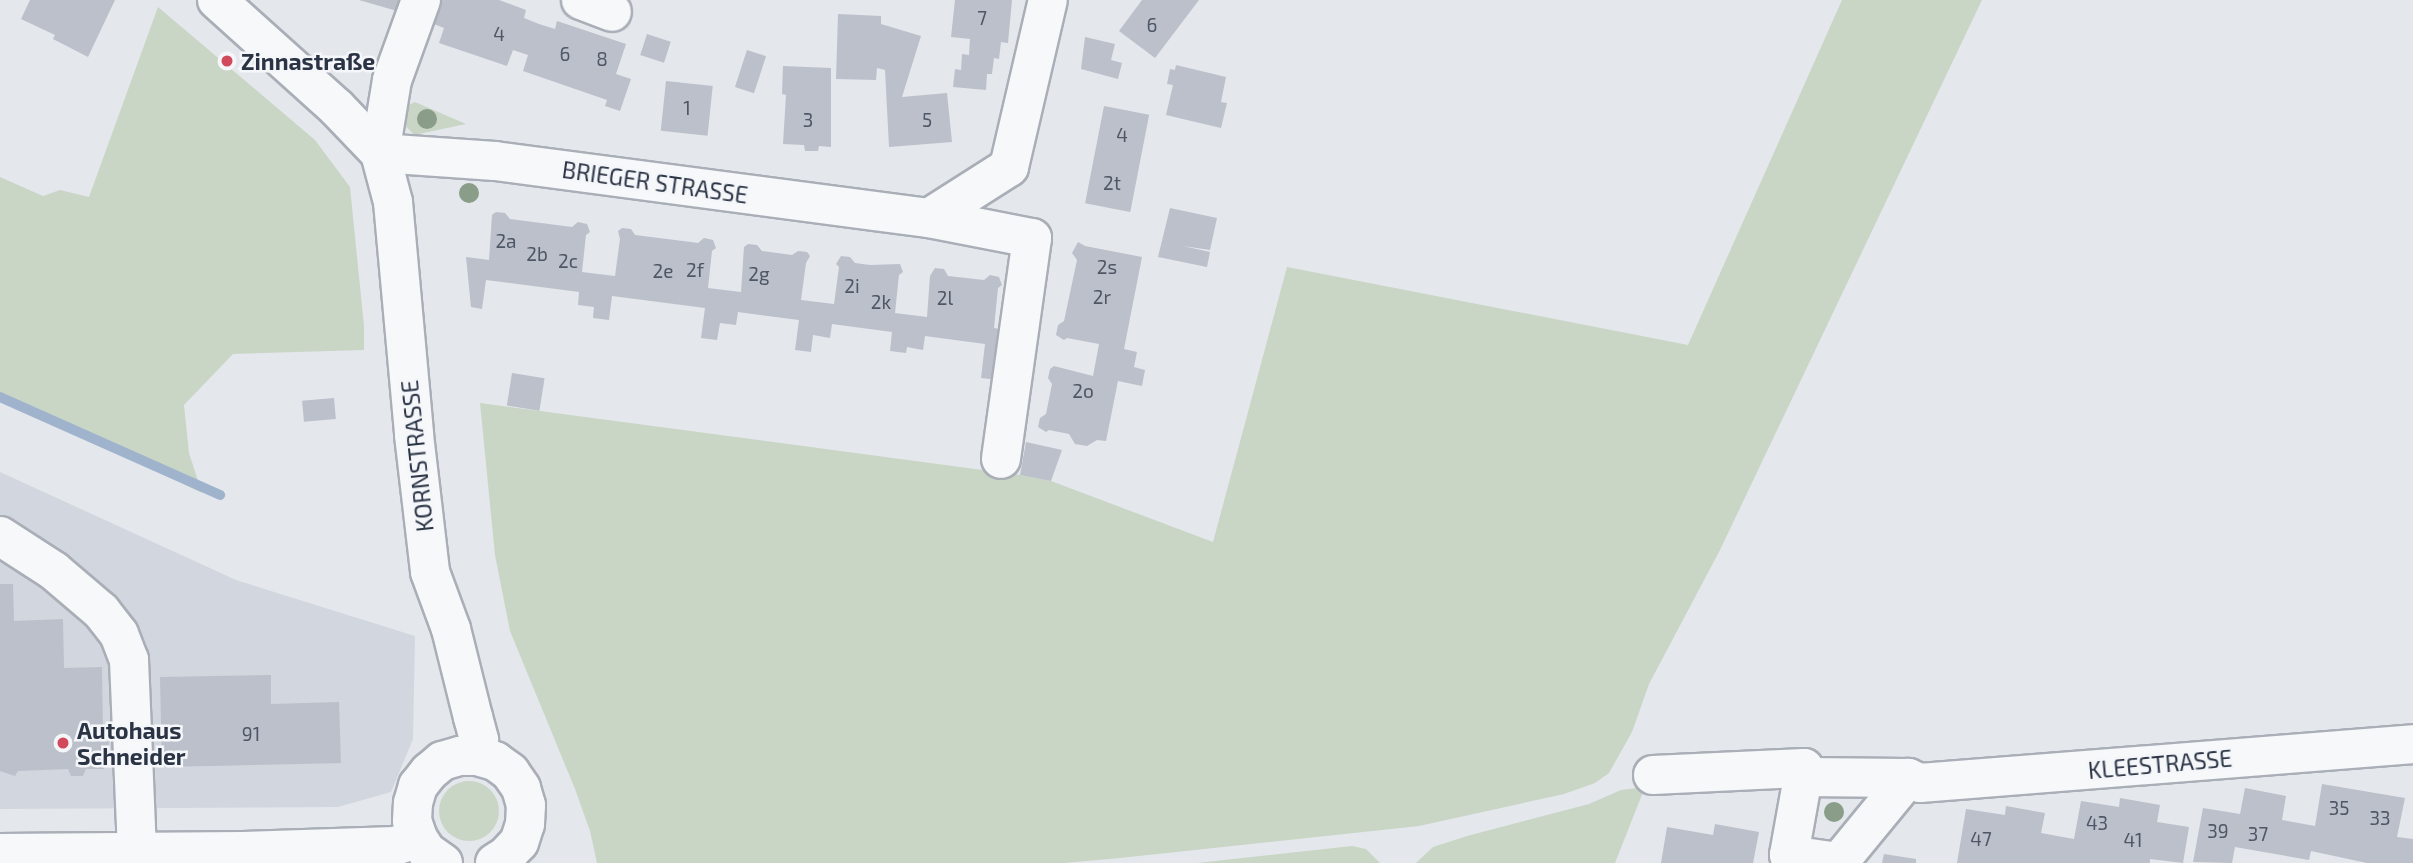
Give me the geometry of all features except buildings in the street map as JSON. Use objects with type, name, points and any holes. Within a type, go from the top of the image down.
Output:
[{"type":"street","points":[[217,0],[318,91],[380,153]]},
{"type":"street","points":[[380,153],[392,80],[421,0]]},
{"type":"street","points":[[929,218],[1009,167],[1048,0]]},
{"type":"street","name":"BRIEGER STRASSE","points":[[380,153],[495,161],[929,218],[1032,237],[1001,459]]},
{"type":"street","name":"KORNSTRASSE","points":[[380,153],[394,202],[414,435],[430,572],[450,629],[470,704],[479,740],[477,756]]},
{"type":"street","points":[[0,536],[54,570],[101,611],[119,634],[129,660],[137,852]]},
{"type":"street","name":"KLEESTRASSE","points":[[1653,775],[1804,768],[1803,777],[1908,778],[1920,783],[2413,744]]},
{"type":"street","points":[[430,850],[412,821],[418,786],[442,761],[460,755],[477,756],[495,761],[510,772],[521,788],[526,805],[525,824],[519,842],[504,861]]},
{"type":"street","points":[[1803,777],[1789,855],[1839,862],[1908,778]]},
{"type":"street","points":[[0,853],[396,846],[430,850]]},
{"type":"shaded area","points":[[0,472],[236,580],[415,636],[413,739],[391,792],[338,807],[0,809]]},
{"type":"green space","points":[[1842,0],[1982,0],[1720,550],[1649,684],[1632,732],[1609,773],[1595,783],[1564,794],[1419,826],[1064,863],[597,863],[590,831],[575,789],[510,631],[495,555],[480,403],[1020,475],[1051,481],[1213,542],[1287,267],[1688,345]]},
{"type":"green space","points":[[158,7],[315,140],[350,187],[364,326],[364,350],[233,354],[184,405],[189,453],[202,493],[0,394],[0,177],[43,196],[60,190],[89,197]]},
{"type":"green space","points":[[415,102],[466,124],[414,135],[401,121],[407,106]]},
{"type":"green space","points":[[469,781],[490,790],[499,811],[490,832],[469,841],[448,832],[439,811],[448,790]]},
{"type":"green space","points":[[1645,787],[1615,863],[1416,863],[1433,847],[1589,804],[1621,790]]},
{"type":"green space","points":[[1352,846],[1366,849],[1380,863],[1197,863]]},
{"type":"waterway","points":[[0,397],[220,495]]},
{"type":"place","name":"Zinnastraße","points":[[227,61]]},
{"type":"place","name":"Autohaus Schneider","points":[[63,743]]}]
